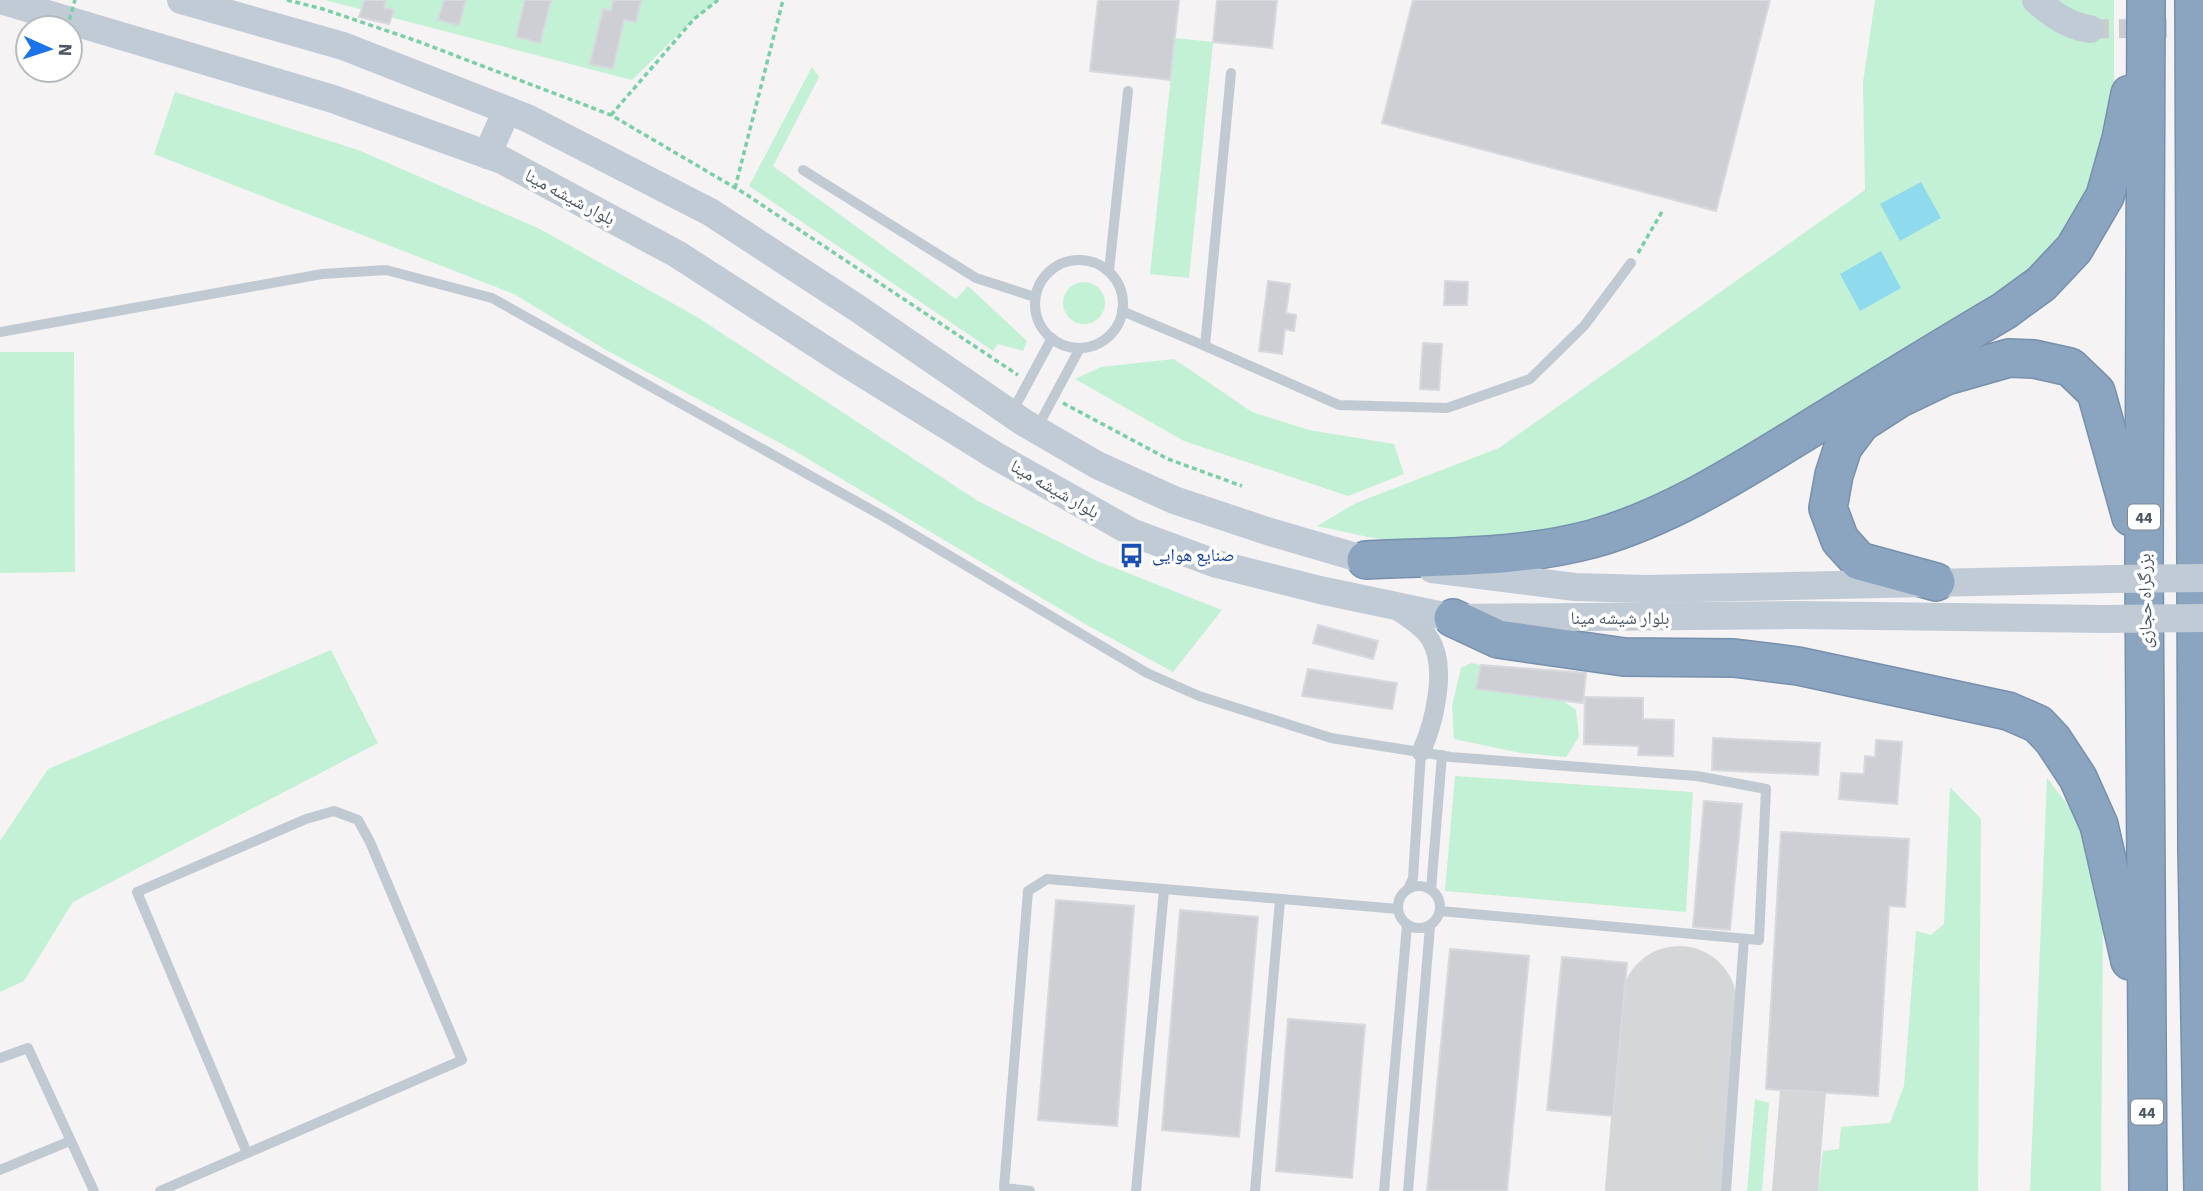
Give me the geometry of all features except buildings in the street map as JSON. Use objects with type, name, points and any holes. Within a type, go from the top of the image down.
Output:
[{"type":"highway","points":[[2194,0],[2197,848],[2203,1191]]},
{"type":"highway","points":[[1366,560],[1529,553],[1593,538],[1658,516],[1766,456],[2004,311],[2041,284],[2074,249],[2105,196],[2121,139],[2146,5]]},
{"type":"highway","name":"بزرگراه حجازی","points":[[2146,5],[2129,573],[2146,1033]]},
{"type":"highway","points":[[1936,582],[1860,561],[1840,540],[1828,508],[1843,447],[1861,423],[1900,398],[1946,376],[2009,358],[2034,359],[2070,367],[2096,392],[2116,458],[2129,573]]},
{"type":"highway","points":[[1453,618],[1498,639],[1624,657],[1734,658],[1798,666],[2008,711],[2038,724],[2053,740],[2078,778],[2099,825],[2146,1033]]},
{"type":"highway","name":"44","points":[[2146,1033],[2148,1191]]},
{"type":"main road","name":"بلوار شیشه مینا","points":[[0,0],[333,99],[502,160],[677,254],[996,456],[1133,533],[1217,564],[1320,590],[1453,618],[1810,615],[2203,618]]},
{"type":"main road","name":"بلوار شیشه مینا","points":[[181,0],[343,46],[527,118],[710,212],[1012,414],[1097,465],[1174,500],[1366,560],[1575,587],[1646,589],[1936,582],[2129,573],[2203,579]]},
{"type":"main road","points":[[2036,0],[2049,12],[2076,27],[2090,29]]},
{"type":"main road","points":[[487,155],[507,110]]},
{"type":"street","points":[[1387,604],[1411,620],[1431,639],[1440,669],[1429,735],[1421,752]]},
{"type":"lane","points":[[1205,346],[1231,73]]},
{"type":"lane","points":[[1109,271],[1128,91]]},
{"type":"lane","points":[[803,170],[976,278],[1035,298]]},
{"type":"lane","points":[[1084,260],[1097,263],[1117,281],[1122,296],[1122,311],[1117,325],[1108,337],[1095,345],[1080,348],[1065,346],[1052,338],[1039,320],[1035,298],[1040,283],[1048,272],[1059,264],[1084,260]]},
{"type":"lane","points":[[1122,311],[1339,405],[1447,408],[1530,379],[1584,326],[1632,263]]},
{"type":"lane","points":[[0,332],[322,274],[386,270],[492,298],[886,518],[1147,673],[1199,696],[1331,738],[1442,755],[1697,776],[1766,789],[1759,940],[1440,911]]},
{"type":"lane","points":[[1012,414],[1052,338]]},
{"type":"lane","points":[[1036,429],[1080,348]]},
{"type":"lane","points":[[1421,752],[1413,878],[1400,897],[1398,909],[1407,925],[1418,929],[1430,926]]},
{"type":"lane","points":[[1431,890],[1442,755]]},
{"type":"lane","points":[[160,1191],[462,1060],[370,842],[358,820],[334,811],[306,819],[137,892],[247,1153]]},
{"type":"lane","points":[[1030,1191],[1004,1188],[1028,891],[1047,879],[1398,909]]},
{"type":"lane","points":[[1408,888],[1420,886],[1431,890],[1439,899],[1440,911],[1430,926],[1408,1191]]},
{"type":"lane","points":[[1136,1191],[1164,890]]},
{"type":"lane","points":[[1255,1191],[1280,900]]},
{"type":"lane","points":[[1384,1191],[1407,925]]},
{"type":"lane","points":[[1726,1191],[1744,939]]},
{"type":"lane","points":[[0,1058],[28,1048],[94,1191]]},
{"type":"lane","points":[[0,1170],[70,1141]]},
{"type":"path","points":[[611,115],[694,19],[718,0]]},
{"type":"path","points":[[734,188],[783,0]]},
{"type":"path","points":[[1632,263],[1664,210]]},
{"type":"green space","points":[[325,0],[718,0],[694,19],[632,80]]},
{"type":"green space","points":[[1875,0],[2025,0],[2075,13],[2057,0],[2114,0],[2114,87],[2110,124],[2080,213],[2038,269],[1708,480],[1592,530],[1432,547],[1317,526],[1356,503],[1499,448],[1865,190],[1863,83]]},
{"type":"green space","points":[[1175,38],[1213,42],[1189,278],[1150,274]]},
{"type":"green space","points":[[812,67],[819,77],[773,166],[956,299],[968,286],[1027,341],[1023,351],[998,344],[993,351],[749,186]]},
{"type":"green space","points":[[175,92],[358,150],[540,229],[697,317],[978,501],[1097,561],[1222,610],[1173,672],[1087,625],[793,450],[606,350],[514,294],[154,154]]},
{"type":"green space","points":[[1084,282],[1099,288],[1105,303],[1099,318],[1084,324],[1069,318],[1063,303],[1069,288]]},
{"type":"green space","points":[[0,352],[74,352],[75,572],[0,573]]},
{"type":"green space","points":[[1174,359],[1252,412],[1309,430],[1394,444],[1404,474],[1348,496],[1184,441],[1075,379],[1101,367]]},
{"type":"green space","points":[[331,650],[378,743],[73,902],[24,981],[0,992],[0,841],[48,769]]},
{"type":"green space","points":[[1471,663],[1481,665],[1477,689],[1562,700],[1576,710],[1579,737],[1566,757],[1521,753],[1454,739],[1452,706],[1461,668]]},
{"type":"green space","points":[[1455,776],[1693,792],[1686,912],[1445,891]]},
{"type":"green space","points":[[2047,778],[2086,829],[2103,918],[2101,1191],[2030,1191]]},
{"type":"green space","points":[[1950,787],[1981,819],[1978,1191],[1818,1191],[1823,1151],[1839,1149],[1841,1127],[1890,1123],[1904,1086],[1916,931],[1931,935],[1944,924]]},
{"type":"green space","points":[[1755,1099],[1769,1103],[1762,1191],[1747,1191]]},
{"type":"water","points":[[1921,182],[1941,218],[1900,241],[1880,204]]},
{"type":"water","points":[[1881,251],[1901,288],[1860,311],[1840,274]]},
{"type":"taxiway","points":[[1795,1191],[1803,1091]]},
{"type":"runway","points":[[1663,1191],[1679,1004]]},
{"type":"tunnel","points":[[2090,29],[2201,28]]},
{"type":"place","name":"صنایع هوایی","points":[[1132,555]]}]
